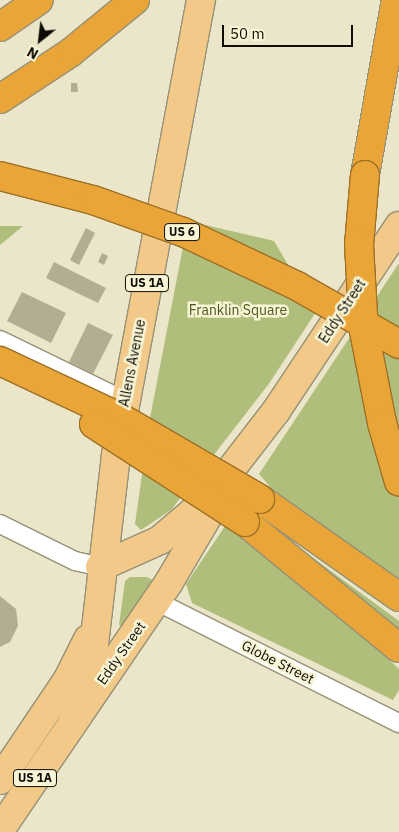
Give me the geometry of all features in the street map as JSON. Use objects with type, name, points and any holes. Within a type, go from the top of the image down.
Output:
[{"type":"highway","points":[[0,27],[39,0]]},
{"type":"highway","points":[[0,99],[70,53],[135,0]]},
{"type":"highway","points":[[396,0],[364,175],[359,244],[364,331],[382,423],[399,482]]},
{"type":"highway","name":"US 6","points":[[0,176],[85,198],[183,232],[298,286],[399,344]]},
{"type":"highway","points":[[0,361],[121,418],[260,499],[399,597]]},
{"type":"highway","points":[[0,374],[138,449],[245,522],[399,648]]},
{"type":"main road","name":"Allens Avenue","points":[[70,726],[88,686],[93,621],[125,400],[201,0]]},
{"type":"main road","name":"Eddy Street","points":[[0,830],[156,601],[233,469],[399,226]]},
{"type":"main road","name":"Eddy Street","points":[[100,567],[150,546],[179,527],[233,469]]},
{"type":"main road","name":"US 1A","points":[[0,780],[75,666],[93,621]]},
{"type":"street","points":[[0,340],[125,400]]},
{"type":"street","points":[[0,524],[75,561],[100,567]]},
{"type":"street","name":"Globe Street","points":[[156,601],[399,723]]},
{"type":"green space","name":"Franklin Square","points":[[188,221],[274,241],[316,312],[268,385],[171,510],[141,530],[135,524],[150,418]]},
{"type":"green space","points":[[0,226],[23,226],[0,245]]},
{"type":"green space","points":[[399,263],[399,580],[273,490],[259,474]]},
{"type":"green space","points":[[225,526],[358,629],[399,669],[399,690],[393,700],[192,603],[186,584]]},
{"type":"green space","points":[[305,552],[399,621],[399,634],[302,555]]},
{"type":"green space","points":[[130,577],[147,577],[156,582],[126,628],[119,625],[125,581]]},
{"type":"building","points":[[71,83],[77,83],[78,92],[71,92]]},
{"type":"building","points":[[86,228],[95,233],[79,265],[70,260]]},
{"type":"building","points":[[102,253],[108,256],[104,265],[98,262]]},
{"type":"building","points":[[54,262],[106,288],[98,303],[46,278]]},
{"type":"building","points":[[22,292],[66,313],[51,343],[7,321]]},
{"type":"building","points":[[88,323],[113,335],[93,374],[69,362]]},
{"type":"building","points":[[0,596],[16,609],[18,626],[10,642],[0,647]]}]
